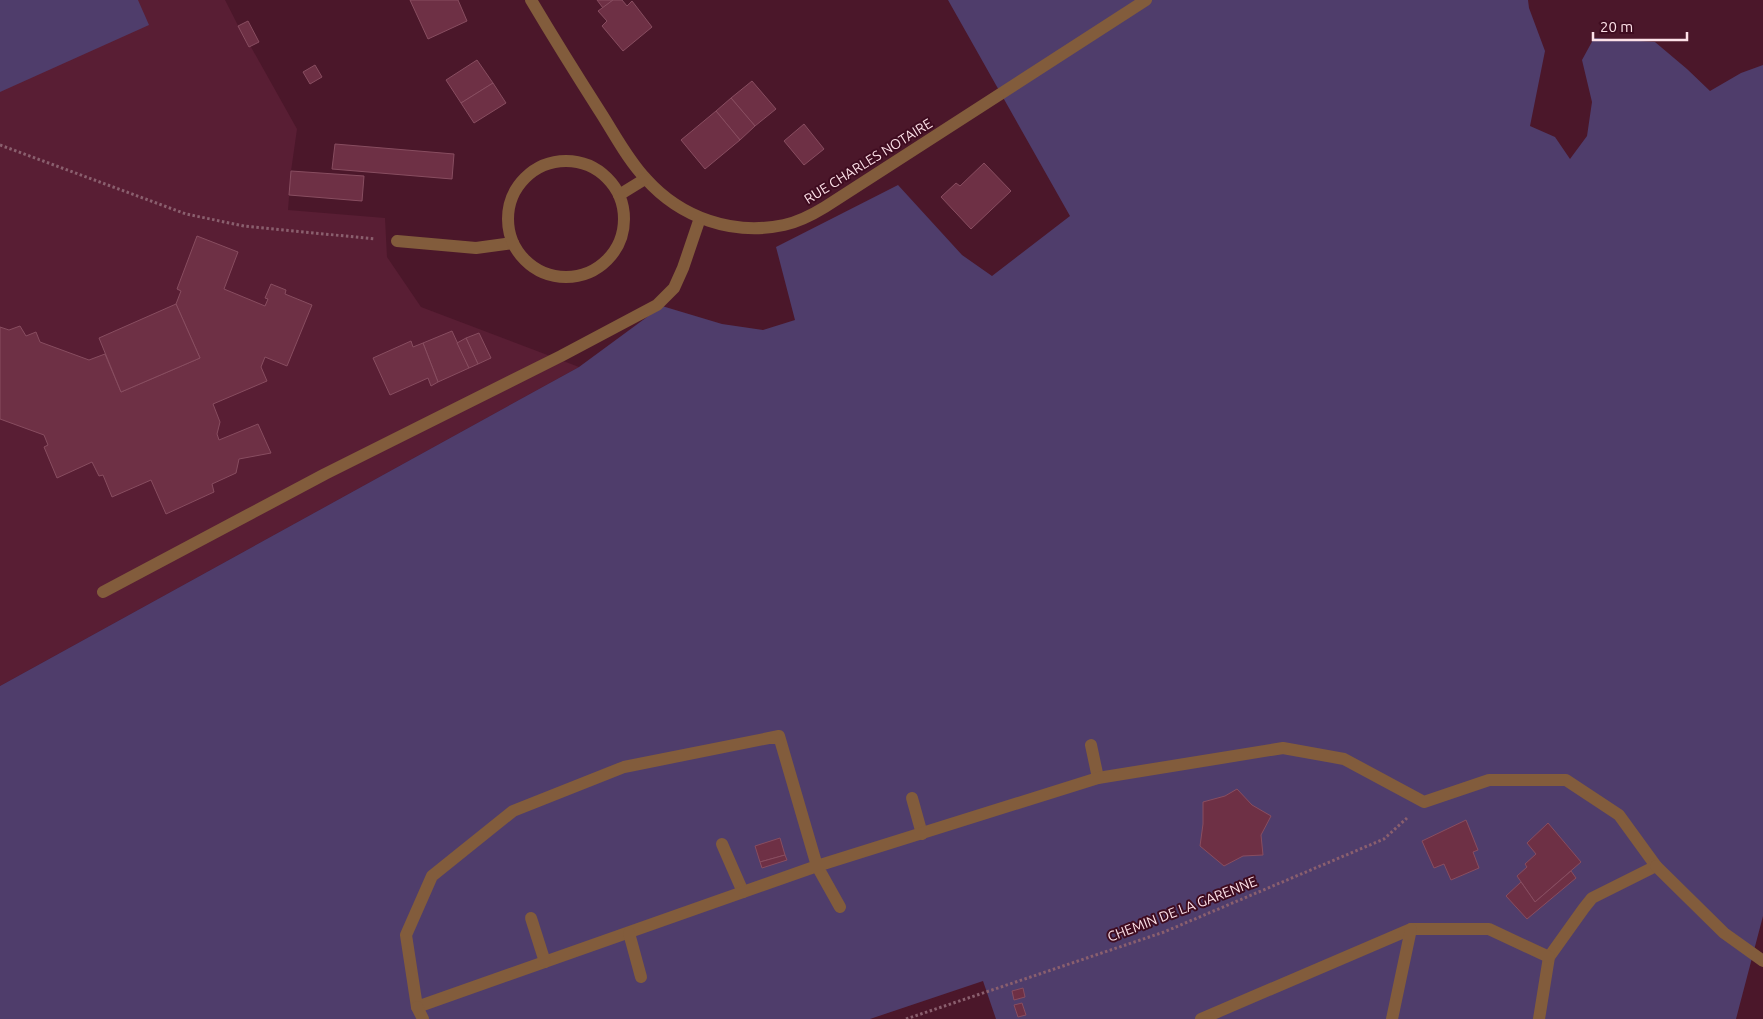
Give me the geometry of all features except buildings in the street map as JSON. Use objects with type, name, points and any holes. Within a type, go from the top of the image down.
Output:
[{"type":"street","name":"RUE CHARLES NOTAIRE","points":[[531,0],[622,146],[646,179],[672,203],[700,218],[730,228],[748,229],[784,225],[806,218],[841,198],[1146,0]]},
{"type":"street","points":[[559,162],[578,162],[602,173],[620,195],[625,222],[621,240],[606,262],[591,272],[573,277],[555,277],[546,274],[523,259],[513,244],[508,217],[511,199],[520,183],[542,166],[559,162]]},
{"type":"street","points":[[620,195],[646,179]]},
{"type":"street","points":[[103,592],[325,474],[561,356],[657,305],[674,288],[700,218]]},
{"type":"street","points":[[397,241],[476,248],[513,244]]},
{"type":"street","points":[[423,1019],[416,1007],[406,935],[432,876],[513,810],[624,767],[779,736],[817,866],[840,906]]},
{"type":"street","points":[[1091,745],[1098,778]]},
{"type":"street","points":[[416,1007],[817,866],[1098,778],[1284,748],[1344,759],[1424,802],[1489,780],[1566,780],[1619,815],[1656,866],[1724,933],[1763,961]]},
{"type":"street","points":[[912,798],[922,834]]},
{"type":"street","points":[[722,844],[743,892]]},
{"type":"street","points":[[1539,1019],[1549,957],[1592,898],[1656,866]]},
{"type":"street","points":[[530,918],[546,962]]},
{"type":"street","points":[[1201,1019],[1411,929],[1488,929],[1549,957]]},
{"type":"street","points":[[1392,1019],[1411,929]]},
{"type":"street","points":[[629,933],[641,977]]},
{"type":"path","points":[[0,145],[164,207],[216,222],[397,241]]},
{"type":"path","name":"CHEMIN DE LA GARENNE","points":[[906,1019],[1164,932],[1384,839],[1424,802]]},
{"type":"shaded area","points":[[0,0],[225,0],[249,47],[251,47],[297,129],[288,210],[385,218],[387,257],[421,307],[579,367],[0,686]]},
{"type":"shaded area","points":[[0,0],[138,0],[149,25],[0,92]]},
{"type":"shaded area","points":[[948,0],[1528,0],[1529,8],[1545,51],[1530,126],[1555,137],[1570,159],[1587,136],[1592,102],[1582,60],[1594,38],[1655,42],[1710,91],[1741,73],[1763,65],[1763,916],[1736,1019],[996,1019],[983,981],[870,1019],[0,1019],[0,686],[579,367],[662,306],[722,324],[763,330],[795,320],[776,247],[898,185],[962,255],[992,276],[1070,216]]}]
